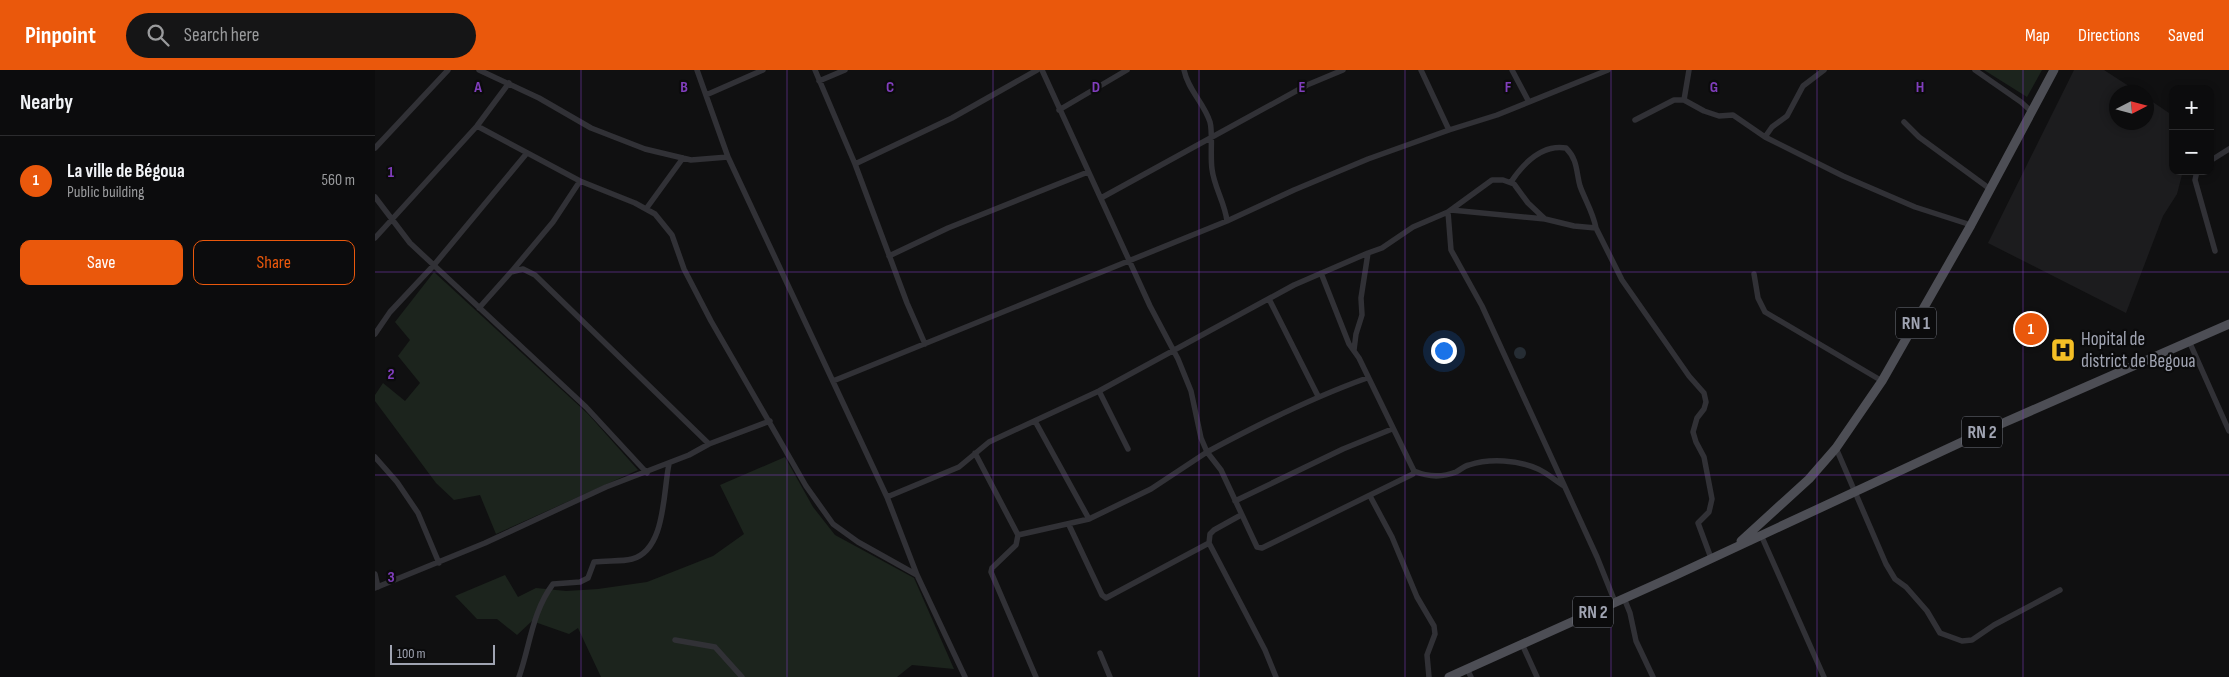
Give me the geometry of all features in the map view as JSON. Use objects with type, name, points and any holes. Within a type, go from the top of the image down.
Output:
[{"type":"main road","name":"RN 1","points":[[1737,545],[1809,479],[1836,448],[1882,381],[1971,226],[2054,70]]},
{"type":"main road","name":"RN 2","points":[[1449,677],[1469,673],[1522,644],[1737,545],[2229,324]]},
{"type":"street","points":[[375,148],[448,70]]},
{"type":"street","points":[[479,70],[509,83],[612,137],[645,149],[683,158],[702,160],[728,157]]},
{"type":"street","points":[[697,70],[728,157],[887,497],[917,575],[965,677]]},
{"type":"street","points":[[706,95],[763,70]]},
{"type":"street","points":[[815,70],[855,164],[889,256],[925,344]]},
{"type":"street","points":[[819,81],[845,70]]},
{"type":"street","points":[[855,164],[952,118],[1037,70]]},
{"type":"street","points":[[1042,70],[1191,390],[1201,438],[1207,452],[1221,470],[1259,549],[1370,496],[1413,474],[1414,471]]},
{"type":"street","points":[[1059,110],[1116,72],[1127,70]]},
{"type":"street","points":[[1184,70],[1188,86],[1210,123],[1212,170],[1216,187],[1226,211],[1227,221]]},
{"type":"street","points":[[1101,198],[1307,85],[1343,70]]},
{"type":"street","points":[[1421,70],[1449,130]]},
{"type":"street","points":[[1512,70],[1529,102]]},
{"type":"street","points":[[833,381],[1227,221],[1350,166],[1449,130],[1497,115],[1608,70]]},
{"type":"street","points":[[1684,100],[1689,70]]},
{"type":"street","points":[[1765,137],[1772,126],[1787,116],[1803,86],[1824,70]]},
{"type":"street","points":[[1975,70],[2021,102],[2032,112]]},
{"type":"street","points":[[375,238],[477,126],[509,83]]},
{"type":"street","points":[[1635,120],[1674,100],[1684,100],[1704,112],[1719,116],[1733,115],[1765,137],[1893,198],[1947,219],[1971,226]]},
{"type":"street","points":[[1904,122],[1919,137],[1990,189]]},
{"type":"street","points":[[477,126],[580,181],[655,214],[672,235],[684,269],[711,321],[806,486],[833,524],[859,542],[917,575]]},
{"type":"street","points":[[1511,182],[1530,158],[1547,150],[1560,147],[1566,148],[1575,161],[1580,184],[1591,208],[1596,228],[1622,280],[1689,376],[1704,393],[1706,402],[1704,409],[1697,418],[1693,432],[1695,442],[1704,457],[1711,492],[1711,508],[1698,523],[1711,558]]},
{"type":"street","points":[[2214,159],[2229,149]]},
{"type":"street","points":[[375,334],[390,312],[435,265],[527,154]]},
{"type":"street","points":[[646,209],[683,158]]},
{"type":"street","points":[[889,256],[956,225],[1088,172]]},
{"type":"street","points":[[2196,175],[2195,180],[2215,250]]},
{"type":"street","points":[[887,497],[959,467],[989,442],[1099,391],[1173,352],[1182,345],[1321,273],[1382,248],[1413,227],[1449,211],[1492,180],[1511,182],[1545,219]]},
{"type":"street","points":[[479,308],[553,222],[580,181]]},
{"type":"street","points":[[375,197],[410,243],[586,407],[647,473]]},
{"type":"street","points":[[1463,202],[1470,212]]},
{"type":"street","points":[[1449,211],[1545,219],[1574,226],[1596,228]]},
{"type":"street","points":[[1449,211],[1451,250],[1478,298],[1564,486],[1619,600],[1630,613],[1636,641],[1653,677]]},
{"type":"street","points":[[1354,350],[1356,334],[1362,315],[1361,298],[1368,254]]},
{"type":"street","points":[[511,272],[523,269],[535,275],[709,444]]},
{"type":"street","points":[[1321,273],[1349,344],[1354,350],[1414,471],[1433,477],[1456,472],[1475,463],[1505,461],[1526,464],[1540,470],[1564,486]]},
{"type":"street","points":[[1754,274],[1759,298],[1765,312],[1882,381]]},
{"type":"street","points":[[1269,299],[1318,396]]},
{"type":"street","points":[[2189,341],[2229,431]]},
{"type":"street","points":[[1018,535],[1089,519],[1151,489],[1207,452],[1236,439],[1265,421],[1301,406],[1318,396],[1367,378]]},
{"type":"street","points":[[1099,391],[1128,449]]},
{"type":"street","points":[[375,574],[377,587],[439,563],[606,487],[647,473],[709,444],[770,421]]},
{"type":"street","points":[[1035,421],[1089,519]]},
{"type":"street","points":[[1235,501],[1343,449],[1392,429]]},
{"type":"street","points":[[1836,448],[1886,564],[1895,578],[1917,599],[1940,633],[1962,641],[1972,640],[1993,625],[2060,590]]},
{"type":"street","points":[[975,453],[1018,535],[1016,545],[992,568],[991,572],[1036,677]]},
{"type":"street","points":[[375,457],[397,482],[418,513],[439,563]]},
{"type":"street","points":[[519,677],[535,620],[545,594],[553,584],[580,582],[588,578],[594,562],[632,559],[646,552],[656,537],[662,515],[669,464]]},
{"type":"street","points":[[1370,496],[1392,537],[1417,597],[1434,626],[1435,634],[1427,655],[1429,677]]},
{"type":"street","points":[[1241,515],[1214,530],[1210,534],[1209,543],[1261,642],[1276,677]]},
{"type":"street","points":[[1069,525],[1102,595],[1106,598],[1209,543]]},
{"type":"street","points":[[1761,535],[1824,677]]},
{"type":"street","points":[[675,640],[715,647],[742,677]]},
{"type":"street","points":[[1522,644],[1537,677]]},
{"type":"street","points":[[1100,653],[1110,677]]},
{"type":"shaded area","points":[[1984,70],[2042,70],[2027,97]]},
{"type":"shaded area","points":[[2074,70],[2104,70],[2127,85],[2109,85],[2109,130],[2154,130],[2154,103],[2169,113],[2169,175],[2182,175],[2177,194],[2163,216],[2126,313],[1988,243]]},
{"type":"shaded area","points":[[434,272],[588,414],[638,470],[496,534],[480,495],[454,500],[436,483],[375,401],[375,395],[383,383],[405,401],[420,383],[398,356],[410,340],[395,322]]},
{"type":"shaded area","points":[[1518,347],[1522,347],[1526,353],[1522,359],[1518,359],[1514,355],[1514,351]]},
{"type":"shaded area","points":[[785,457],[813,507],[835,535],[914,578],[954,669],[912,665],[897,677],[601,677],[578,628],[569,634],[532,621],[517,635],[497,619],[477,619],[455,596],[505,575],[518,597],[536,588],[566,591],[598,589],[647,582],[713,556],[744,534],[720,485]]},
{"type":"place","name":"La ville de Bégoua","points":[[2031,329]]},
{"type":"place","name":"Hopital de district de Begoua","points":[[2063,350]]}]
